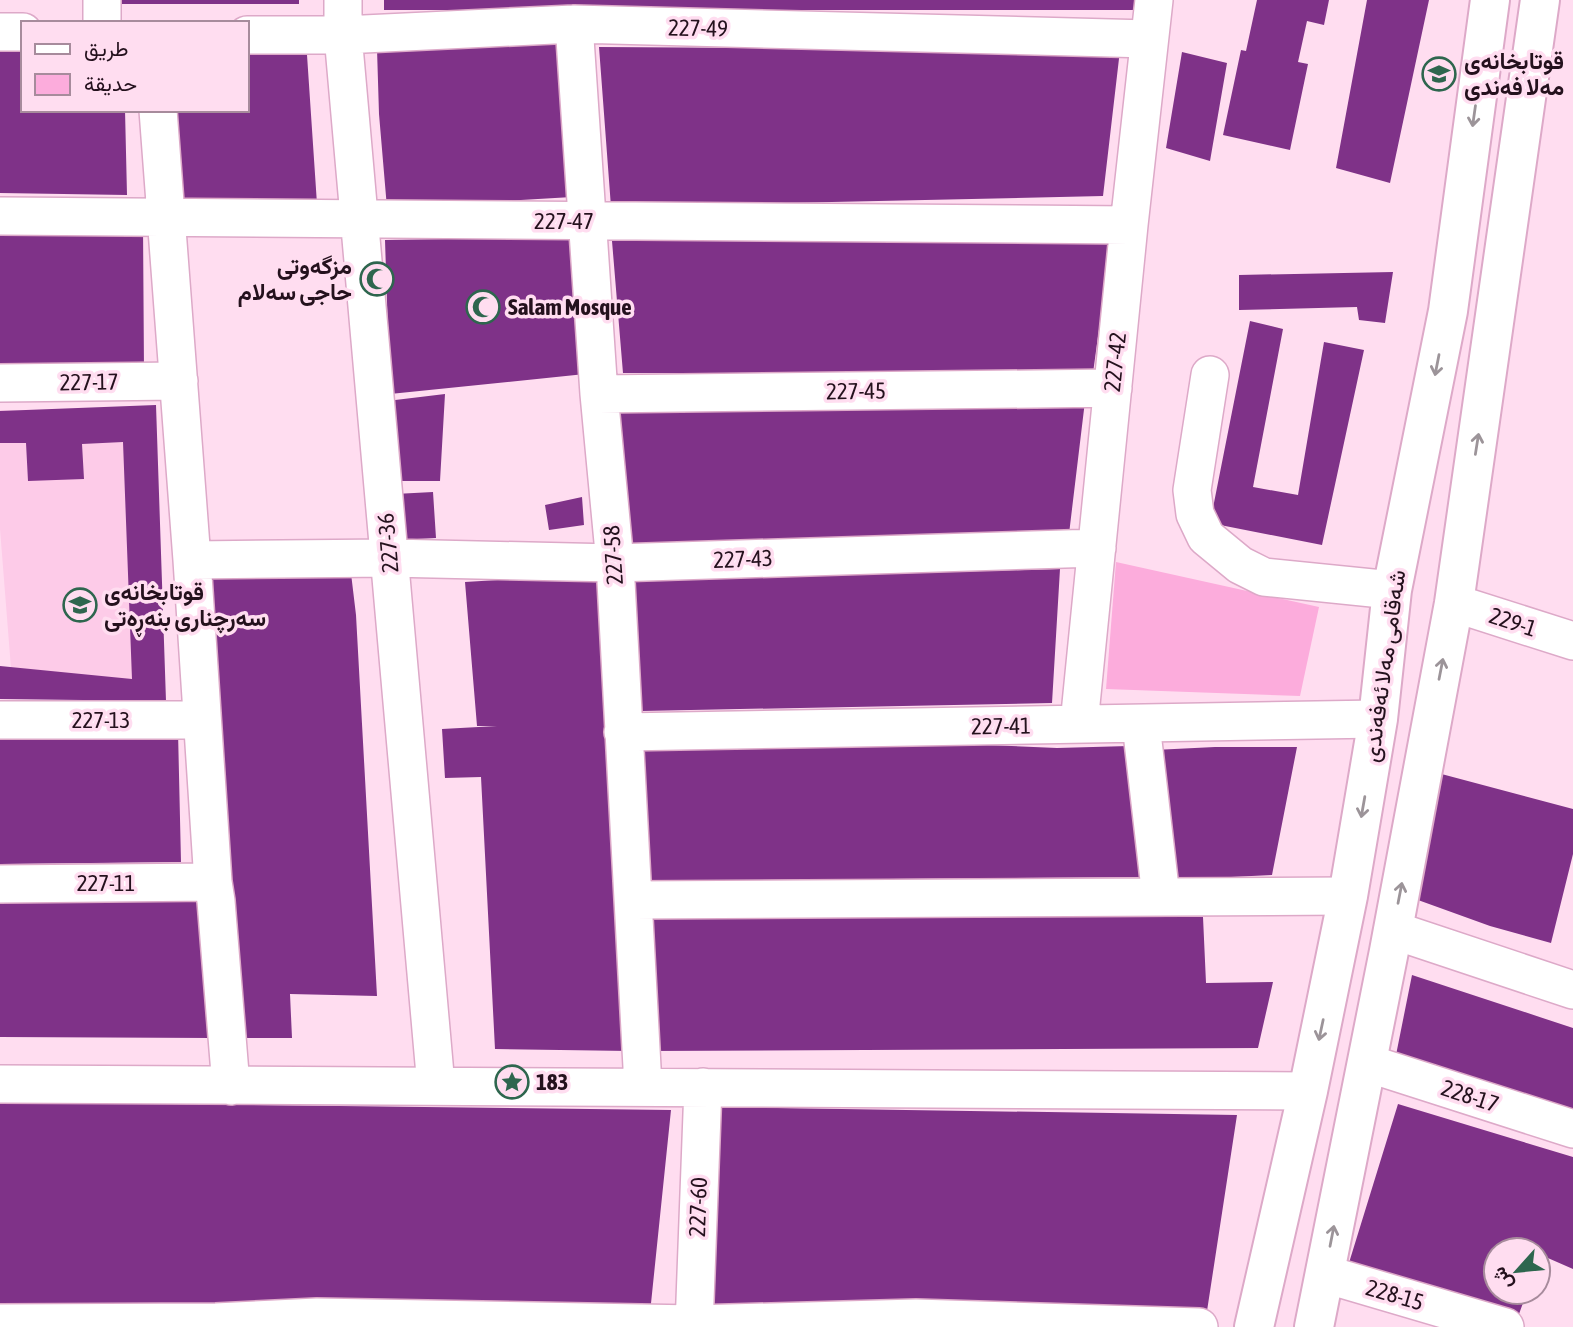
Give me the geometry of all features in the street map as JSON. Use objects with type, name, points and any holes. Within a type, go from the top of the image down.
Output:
[{"type":"main road","name":"شەقامی مەلا ئەفەندی","points":[[1254,1327],[1308,1091],[1348,896],[1378,719],[1392,590],[1448,311],[1490,0]]},
{"type":"main road","points":[[1314,1327],[1393,930],[1454,603],[1540,0]]},
{"type":"main road","points":[[1448,311],[1495,326]]},
{"type":"street","points":[[102,0],[102,21]]},
{"type":"street","name":"227-42","points":[[1080,724],[1154,0]]},
{"type":"street","name":"227-49","points":[[248,34],[343,17],[1149,38]]},
{"type":"street","name":"227-36","points":[[343,17],[436,1086]]},
{"type":"street","name":"227-58","points":[[574,24],[599,394],[615,563],[643,1086]]},
{"type":"street","points":[[0,32],[21,32]]},
{"type":"street","points":[[158,112],[213,882],[231,1086]]},
{"type":"street","name":"227-47","points":[[0,216],[1129,225]]},
{"type":"street","points":[[1210,376],[1192,491],[1195,514],[1206,537],[1240,565],[1264,577],[1392,590]]},
{"type":"street","name":"227-17","points":[[0,383],[179,381]]},
{"type":"street","name":"227-45","points":[[599,394],[1113,388]]},
{"type":"street","name":"227-43","points":[[192,560],[390,558],[615,563],[1097,548]]},
{"type":"street","name":"229-1","points":[[1454,603],[1573,641]]},
{"type":"street","name":"227-41","points":[[623,732],[1378,719]]},
{"type":"street","name":"227-13","points":[[0,720],[202,720]]},
{"type":"street","points":[[1141,724],[1161,897]]},
{"type":"street","name":"227-11","points":[[0,884],[213,882]]},
{"type":"street","points":[[634,900],[1348,896]]},
{"type":"street","points":[[1393,930],[1573,990]]},
{"type":"street","name":"228-17","points":[[1367,1063],[1573,1129]]},
{"type":"street","points":[[0,1084],[1308,1091]]},
{"type":"street","name":"227-60","points":[[694,1325],[703,1087]]},
{"type":"street","name":"228-15","points":[[1325,1275],[1505,1327]]},
{"type":"street","points":[[0,1323],[216,1325],[317,1317],[409,1323],[940,1323],[1199,1327]]},
{"type":"shaded area","name":"قوتابخانەی سەرچناری بنەڕەتی","points":[[0,410],[149,411],[157,681],[12,681],[0,529]]},
{"type":"green space","points":[[1116,562],[1319,607],[1300,696],[1106,689]]},
{"type":"building","points":[[119,0],[299,0],[299,4],[119,4]]},
{"type":"building","points":[[384,0],[1135,0],[1135,10],[384,10]]},
{"type":"building","points":[[1257,0],[1329,0],[1324,25],[1307,21],[1298,62],[1308,64],[1290,150],[1223,135],[1241,50],[1246,51]]},
{"type":"building","points":[[1367,0],[1429,0],[1390,183],[1336,168]]},
{"type":"building","points":[[306,40],[317,204],[270,206],[169,197],[164,112],[248,112],[248,41]]},
{"type":"building","points":[[0,44],[21,45],[21,112],[125,112],[127,195],[0,193]]},
{"type":"building","points":[[474,44],[559,44],[572,197],[387,208],[377,49]]},
{"type":"building","points":[[599,47],[1120,50],[1103,196],[611,207]]},
{"type":"building","points":[[1182,52],[1227,63],[1210,161],[1166,148]]},
{"type":"building","points":[[143,225],[144,371],[0,372],[0,228]]},
{"type":"building","points":[[1112,234],[1093,373],[623,373],[612,241]]},
{"type":"building","name":"Salam Mosque","points":[[575,237],[585,374],[390,394],[385,240]]},
{"type":"building","points":[[1393,272],[1385,323],[1359,320],[1357,307],[1239,310],[1239,275]]},
{"type":"building","points":[[1250,321],[1283,329],[1253,487],[1298,495],[1324,342],[1364,350],[1322,545],[1210,523]]},
{"type":"building","points":[[445,394],[440,481],[392,481],[387,401]]},
{"type":"building","points":[[1085,401],[1069,534],[626,544],[618,410]]},
{"type":"building","points":[[156,405],[166,701],[0,699],[0,666],[132,679],[123,442],[82,444],[84,479],[28,481],[26,443],[0,443],[0,411]]},
{"type":"building","points":[[433,492],[436,538],[398,540],[395,494]]},
{"type":"building","points":[[582,497],[584,525],[549,530],[545,505]]},
{"type":"building","points":[[350,565],[356,615],[377,996],[290,994],[292,1038],[231,1038],[202,571]]},
{"type":"building","points":[[1060,569],[1052,703],[642,711],[632,580]]},
{"type":"building","points":[[599,574],[630,1051],[495,1049],[481,777],[445,778],[442,729],[497,726],[477,726],[465,582]]},
{"type":"building","points":[[0,731],[178,731],[181,862],[0,864]]},
{"type":"building","points":[[986,745],[1057,748],[1129,746],[1148,877],[644,881],[643,749]]},
{"type":"building","points":[[1297,747],[1272,875],[1170,880],[1154,750]]},
{"type":"building","points":[[1434,772],[1573,809],[1573,854],[1551,943],[1490,926],[1418,900],[1420,858]]},
{"type":"building","points":[[209,888],[213,1038],[0,1037],[0,892]]},
{"type":"building","points":[[1203,917],[1206,983],[1273,982],[1258,1048],[648,1051],[646,918]]},
{"type":"building","points":[[1412,975],[1573,1028],[1573,1117],[1395,1060]]},
{"type":"building","points":[[0,1102],[671,1110],[650,1313],[0,1307]]},
{"type":"building","points":[[1398,1104],[1573,1157],[1573,1269],[1552,1260],[1552,1236],[1482,1236],[1482,1306],[1522,1306],[1515,1325],[1348,1266]]},
{"type":"building","points":[[714,1107],[1237,1115],[1207,1311],[704,1310]]},
{"type":"place","name":"قوتابخانەی مەلا فەندی","points":[[1439,74]]},
{"type":"place","name":"مزگەوتی حاجی سەلام","points":[[377,279]]},
{"type":"place","name":"Salam Mosque","points":[[483,307]]},
{"type":"place","name":"قوتابخانەی سەرچناری بنەڕەتی","points":[[80,605]]},
{"type":"place","name":"183","points":[[512,1082]]}]
